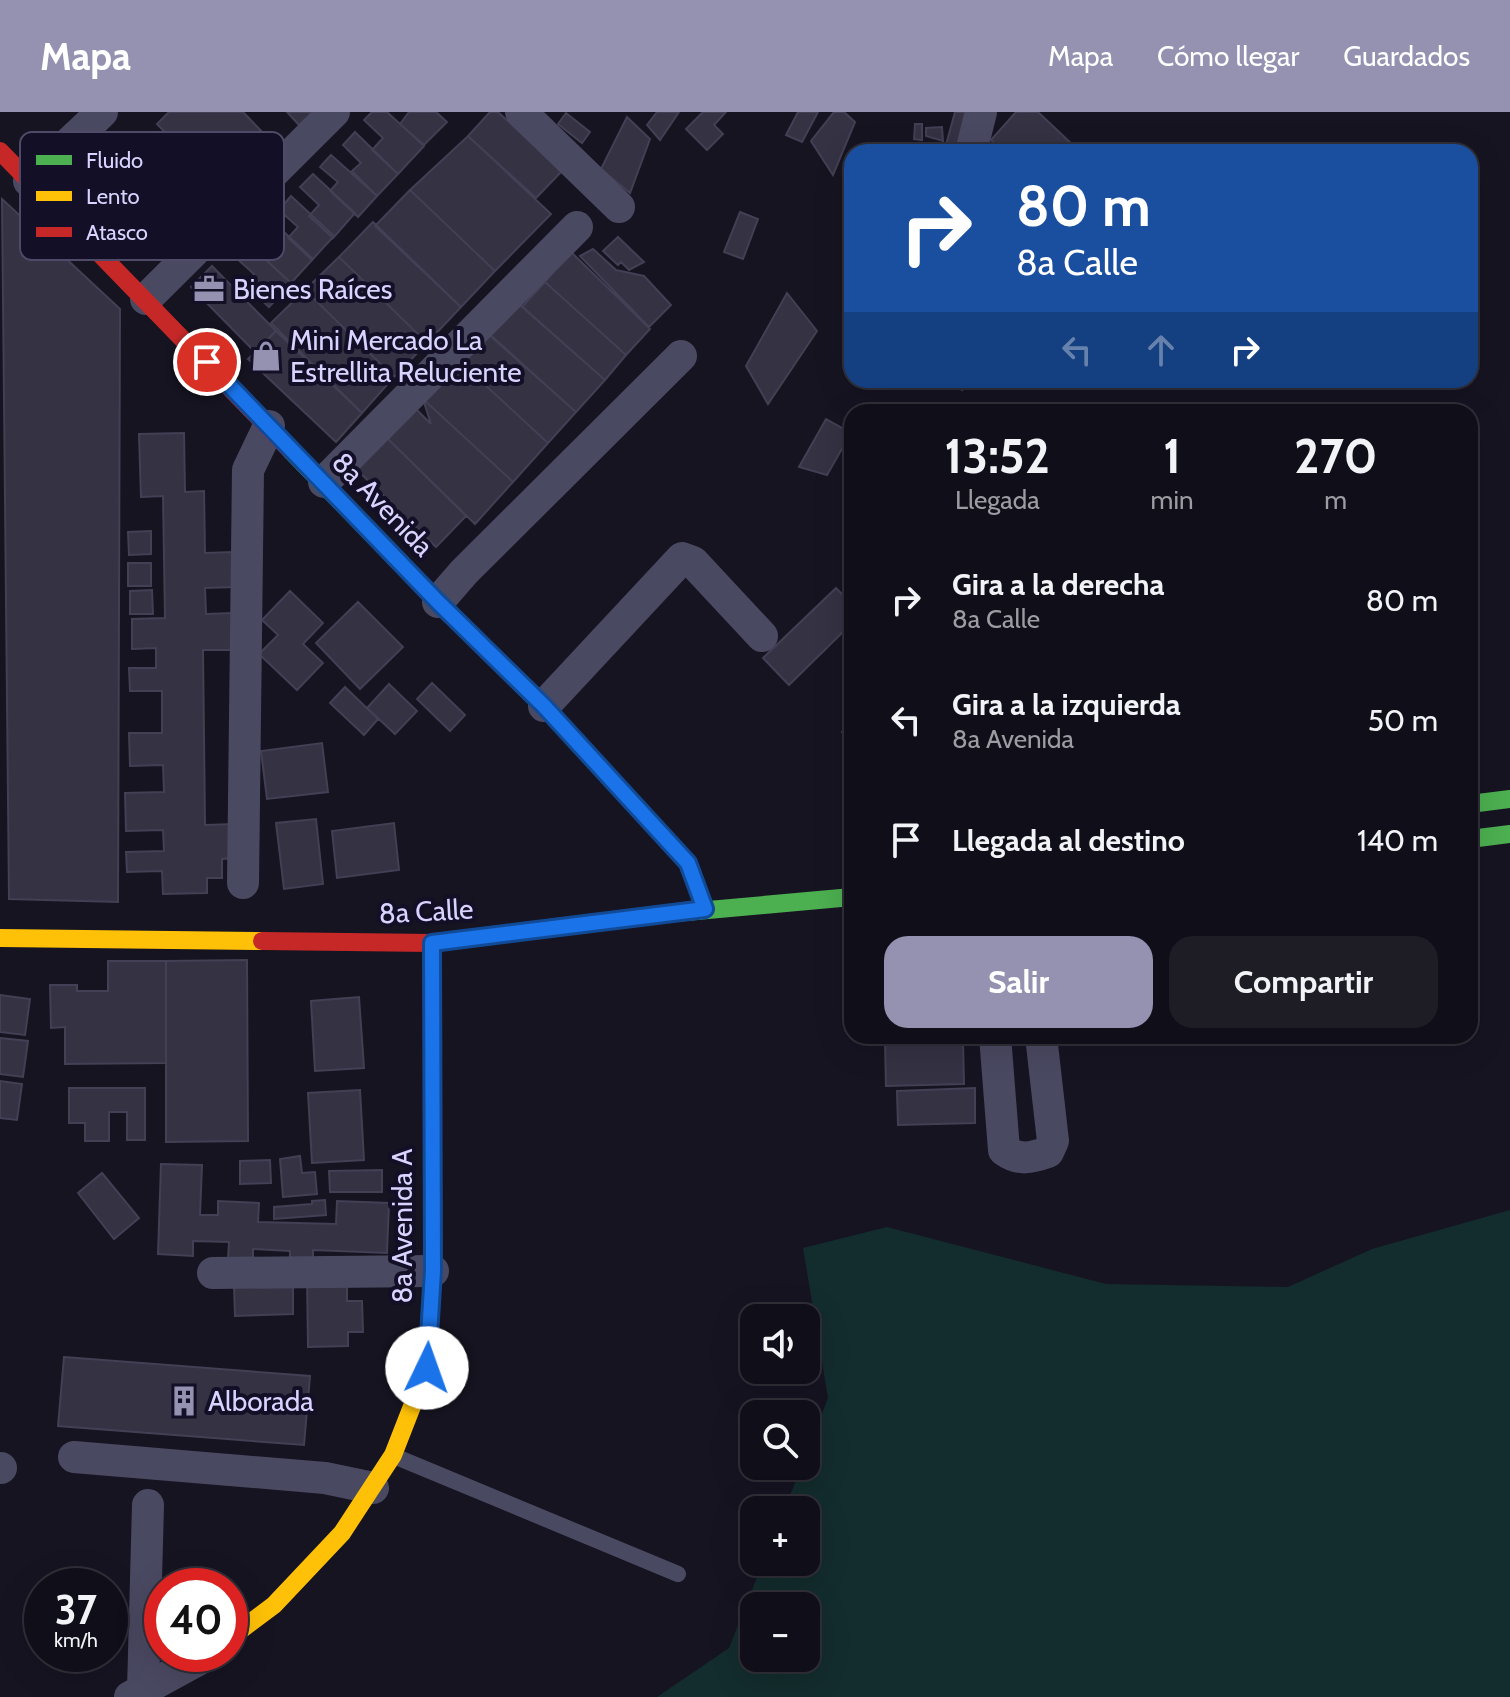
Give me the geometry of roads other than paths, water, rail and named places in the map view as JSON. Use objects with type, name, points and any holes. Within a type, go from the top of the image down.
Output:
[{"type":"street","points":[[81,132],[102,112]]},
{"type":"street","points":[[284,162],[334,112]]},
{"type":"street","points":[[521,112],[619,207]]},
{"type":"street","points":[[973,144],[981,112]]},
{"type":"street","name":"8a Avenida","points":[[0,151],[20,172]]},
{"type":"street","points":[[324,482],[577,227]]},
{"type":"street","name":"8a Avenida","points":[[107,260],[438,602],[544,706],[688,863],[705,909]]},
{"type":"street","points":[[146,299],[185,260]]},
{"type":"street","points":[[438,602],[464,572],[681,356]]},
{"type":"street","points":[[243,883],[248,470],[269,426]]},
{"type":"street","points":[[544,706],[682,558],[693,562],[762,636]]},
{"type":"street","points":[[1478,803],[1510,799]]},
{"type":"street","points":[[1478,838],[1510,834]]},
{"type":"street","name":"8a Calle","points":[[0,938],[432,943],[705,909],[844,898]]},
{"type":"street","name":"8a Avenida A","points":[[248,1624],[274,1605],[342,1533],[393,1455],[427,1368],[433,1271],[432,943]]},
{"type":"street","points":[[996,1044],[1004,1150],[1014,1158],[1032,1158],[1048,1152],[1053,1141],[1042,1044]]},
{"type":"street","points":[[213,1273],[433,1271]]},
{"type":"street","points":[[74,1457],[325,1478],[373,1488]]},
{"type":"street","points":[[136,1694],[148,1505]]},
{"type":"street","points":[[136,1694],[176,1672]]},
{"type":"lane","points":[[393,1455],[678,1574]]},
{"type":"place","name":"Bienes Raíces","points":[[209,289]]},
{"type":"place","name":"Mini Mercado La Estrellita Reluciente","points":[[266,356]]},
{"type":"place","name":"Alborada","points":[[184,1401]]}]
